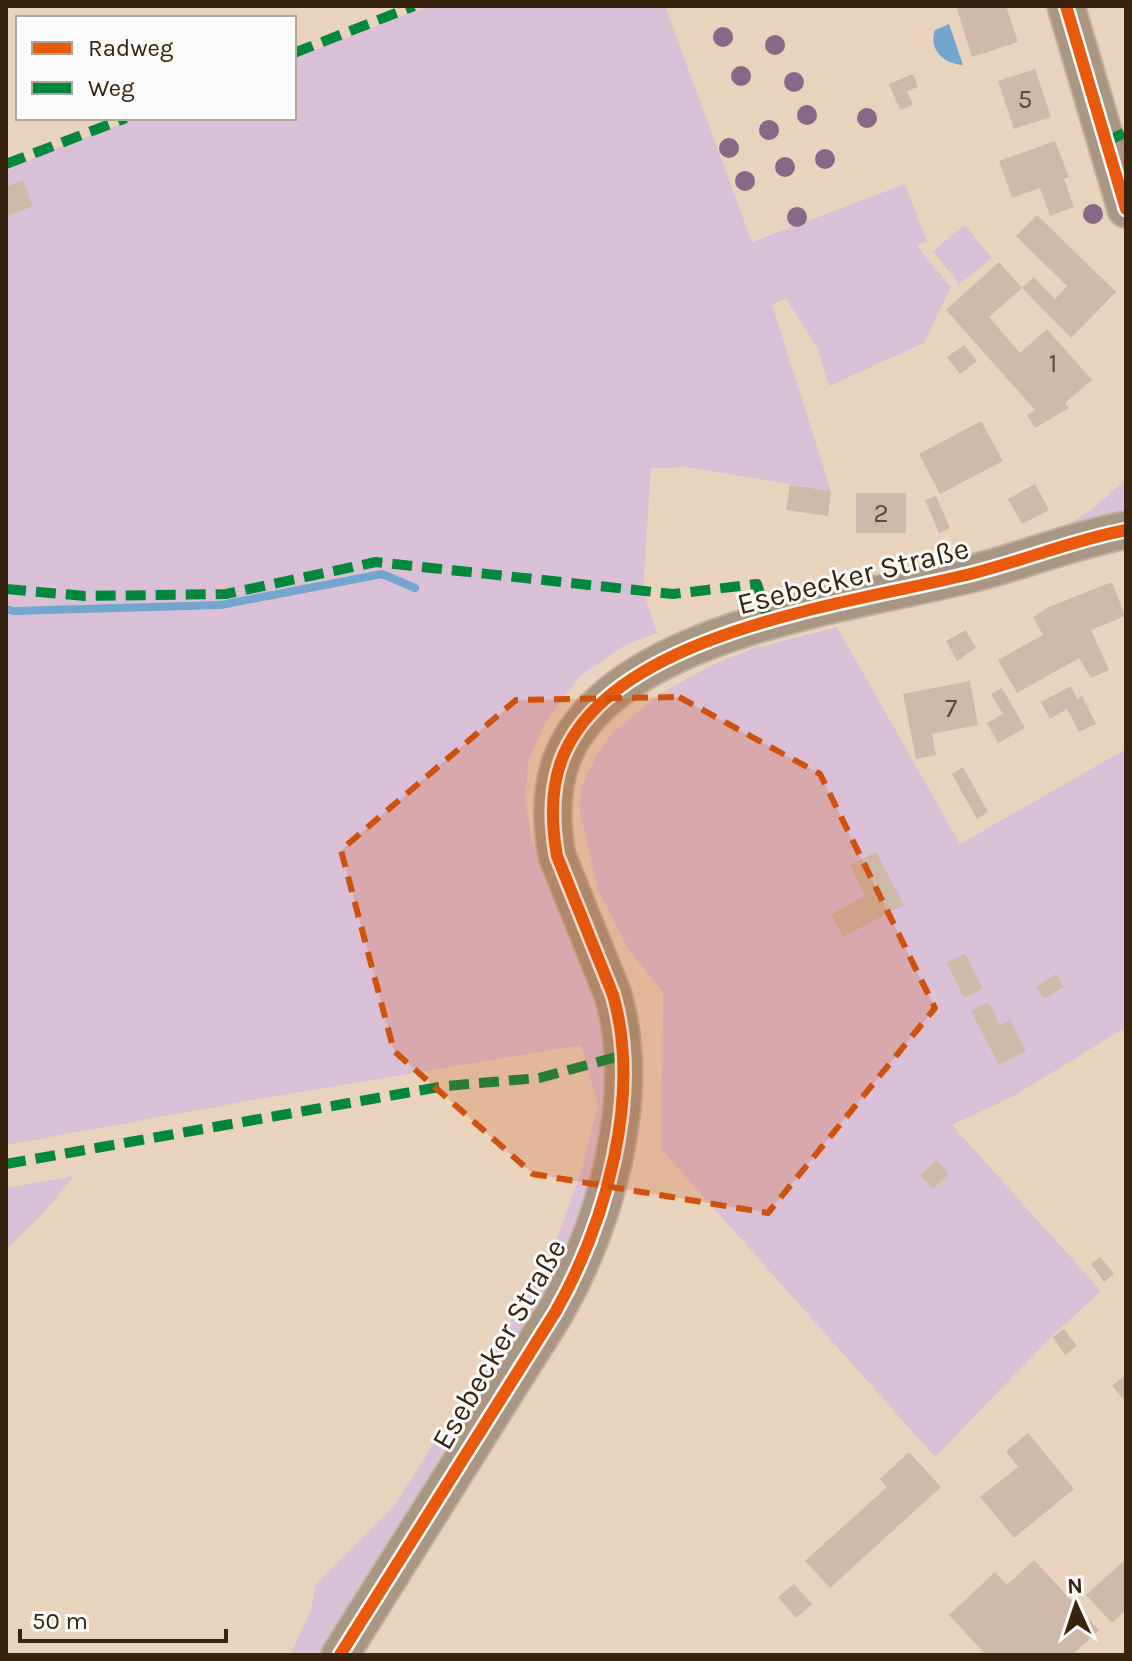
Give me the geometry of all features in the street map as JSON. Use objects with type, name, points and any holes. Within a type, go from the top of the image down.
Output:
[{"type":"street","points":[[1066,6],[1126,209]]},
{"type":"street","name":"Esebecker Straße","points":[[340,1655],[556,1311],[582,1261],[604,1193],[619,1121],[624,1055],[613,995],[557,856],[553,821],[556,780],[565,752],[575,735],[602,702],[618,690],[641,674],[710,640],[768,619],[976,573],[1083,539],[1126,530]]},
{"type":"highlighted area","points":[[679,697],[820,774],[935,1008],[768,1213],[533,1174],[394,1051],[341,850],[516,700]]},
{"type":"shaded area","points":[[429,6],[665,6],[752,242],[905,184],[927,241],[917,246],[951,287],[924,343],[829,386],[817,347],[786,299],[772,304],[831,491],[687,467],[651,468],[643,590],[657,633],[627,644],[580,676],[546,722],[529,758],[525,797],[531,837],[610,1039],[606,1129],[573,1249],[326,1655],[290,1655],[311,1610],[316,1584],[394,1506],[505,1333],[554,1247],[580,1175],[598,1105],[581,1045],[6,1145],[6,171],[131,120],[296,120],[296,57]]},
{"type":"shaded area","points":[[965,225],[992,258],[959,284],[933,251]]},
{"type":"shaded area","points":[[1126,479],[1126,516],[1075,531],[1071,522],[1094,508]]},
{"type":"shaded area","points":[[837,627],[960,844],[1126,749],[1126,1027],[1014,1096],[952,1125],[1101,1291],[1050,1338],[935,1457],[661,1149],[663,992],[630,952],[598,890],[580,812],[581,788],[595,758],[612,733],[658,695],[710,666],[754,648]]},
{"type":"shaded area","points":[[74,1176],[42,1215],[6,1249],[6,1188]]},
{"type":"water","points":[[949,24],[963,65],[944,59],[936,50],[935,30]]},
{"type":"building","points":[[956,6],[1006,6],[1018,42],[972,57]]},
{"type":"building","points":[[1035,69],[1051,117],[1014,129],[998,81]]},
{"type":"building","points":[[913,74],[918,87],[907,91],[913,105],[900,110],[889,84]]},
{"type":"building","points":[[1055,141],[1069,177],[1064,179],[1074,207],[1050,216],[1040,188],[1012,198],[999,161]]},
{"type":"building","points":[[23,180],[33,206],[6,217],[6,187]]},
{"type":"building","points":[[1037,215],[1116,292],[1071,338],[1022,288],[1034,277],[1055,299],[1067,286],[1016,236]]},
{"type":"building","points":[[999,262],[1022,288],[989,317],[1020,353],[1047,329],[1092,380],[1065,403],[1069,408],[1035,428],[1027,415],[1035,410],[946,310]]},
{"type":"building","points":[[964,345],[977,361],[960,374],[947,357]]},
{"type":"building","points":[[981,421],[1003,461],[940,494],[919,454]]},
{"type":"building","points":[[1035,484],[1049,510],[1022,524],[1008,499]]},
{"type":"building","points":[[790,485],[831,491],[828,516],[786,510]]},
{"type":"building","points":[[856,493],[906,493],[906,533],[856,533]]},
{"type":"building","points":[[936,496],[950,528],[939,533],[925,500]]},
{"type":"building","points":[[1112,582],[1125,616],[1091,630],[1109,670],[1091,678],[1079,658],[1017,693],[998,660],[1043,635],[1033,617],[1049,607]]},
{"type":"building","points":[[966,630],[976,648],[957,661],[946,641]]},
{"type":"building","points":[[970,681],[978,725],[932,734],[936,755],[916,759],[903,694]]},
{"type":"building","points":[[1071,686],[1077,699],[1082,696],[1096,724],[1079,732],[1067,709],[1050,719],[1041,702]]},
{"type":"building","points":[[1002,688],[1025,728],[998,743],[987,723],[1003,714],[991,694]]},
{"type":"building","points":[[963,767],[988,812],[977,819],[952,774]]},
{"type":"building","points":[[876,852],[904,905],[843,937],[831,914],[865,896],[850,865]]},
{"type":"building","points":[[965,953],[983,989],[964,998],[947,963]]},
{"type":"building","points":[[1056,974],[1064,987],[1044,999],[1036,987]]},
{"type":"building","points":[[988,1002],[1000,1025],[1010,1020],[1026,1051],[999,1065],[971,1011]]},
{"type":"building","points":[[937,1160],[949,1174],[933,1189],[920,1175]]},
{"type":"building","points":[[1100,1257],[1114,1274],[1104,1282],[1091,1264]]},
{"type":"building","points":[[1064,1329],[1077,1346],[1065,1355],[1053,1337]]},
{"type":"building","points":[[1126,1374],[1126,1402],[1112,1386]]},
{"type":"building","points":[[1028,1433],[1074,1489],[1014,1538],[980,1497],[1018,1467],[1006,1451]]},
{"type":"building","points":[[909,1452],[941,1487],[830,1588],[805,1561],[887,1487],[880,1479]]},
{"type":"building","points":[[1126,1559],[1126,1610],[1112,1623],[1086,1595]]},
{"type":"building","points":[[1034,1560],[1099,1630],[1072,1655],[986,1655],[949,1615],[995,1572],[1007,1585]]},
{"type":"building","points":[[794,1584],[812,1604],[796,1618],[778,1597]]},
{"type":"waterway","points":[[6,609],[221,605],[382,574],[415,588]]},
{"type":"marked path","points":[[296,52],[414,6]]},
{"type":"marked path","points":[[6,164],[121,120]]},
{"type":"marked path","points":[[1106,142],[1126,132]]},
{"type":"marked path","points":[[6,589],[85,596],[226,594],[376,562],[673,594],[757,584],[768,619]]},
{"type":"marked path","points":[[6,1164],[445,1086],[539,1078],[624,1055]]},
{"type":"cycle path","points":[[1066,6],[1126,209]]},
{"type":"cycle path","points":[[340,1655],[556,1311],[574,1276],[604,1199],[621,1116],[621,1034],[613,995],[557,856],[553,817],[559,766],[592,712],[634,677],[687,650],[745,628],[807,610],[974,573],[1126,530]]}]
